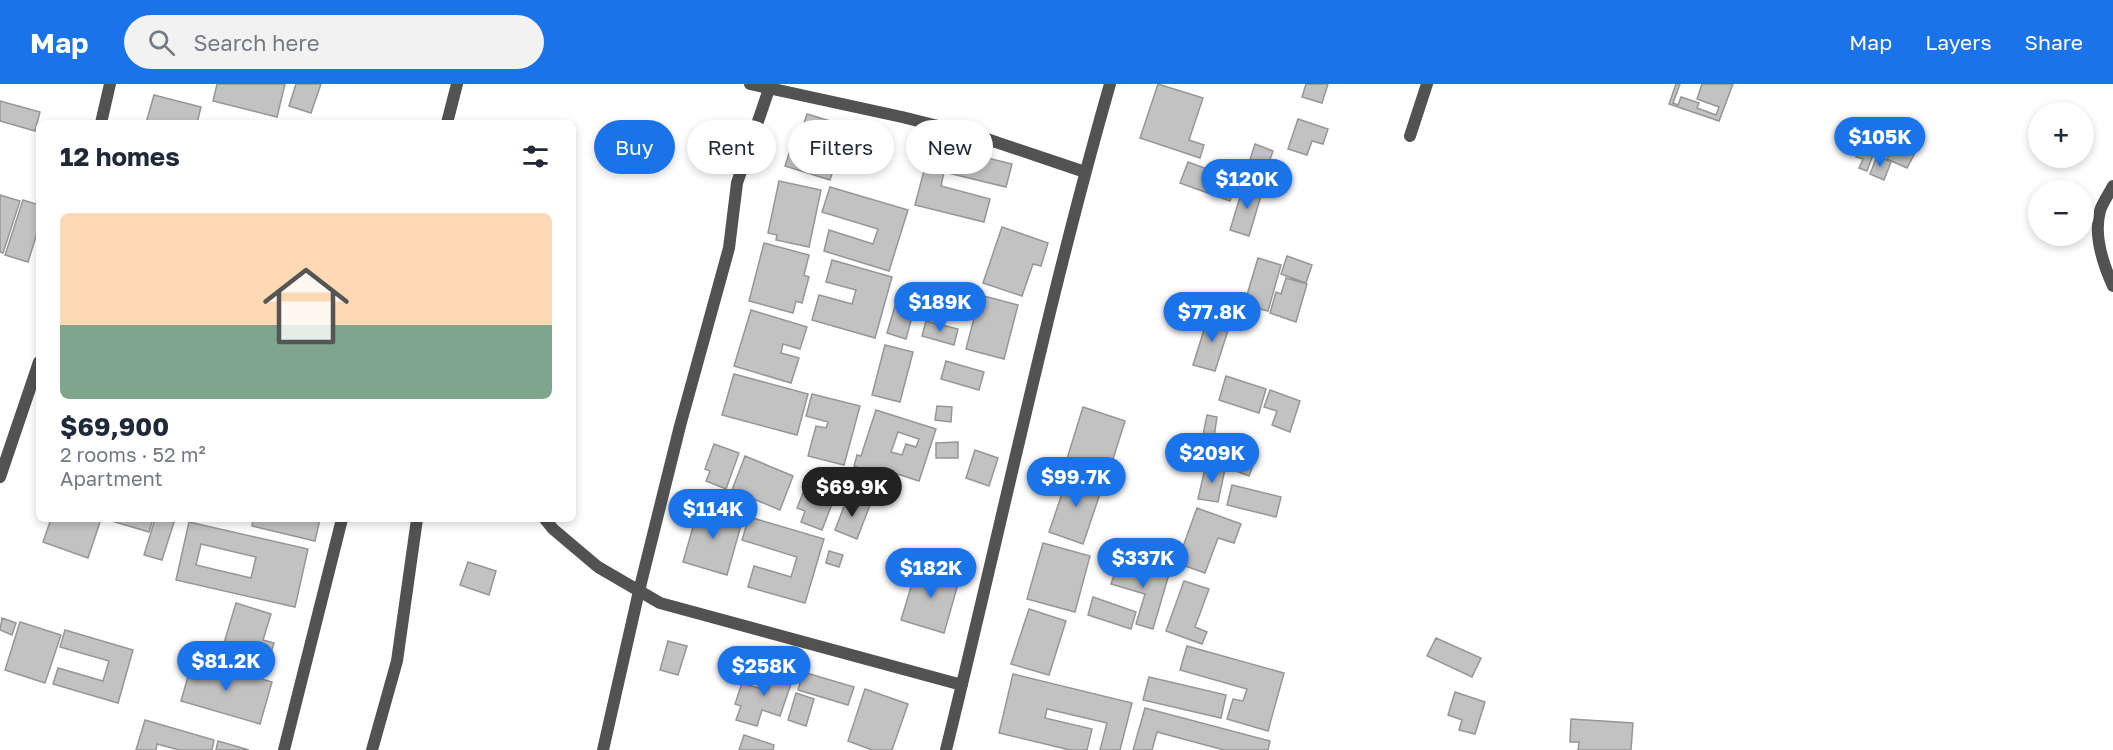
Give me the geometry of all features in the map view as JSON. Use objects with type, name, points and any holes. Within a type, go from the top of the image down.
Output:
[{"type":"street","points":[[101,120],[110,84]]},
{"type":"street","points":[[448,120],[458,84]]},
{"type":"street","points":[[750,84],[978,136],[1085,172]]},
{"type":"street","points":[[946,750],[1046,325],[1110,84]]},
{"type":"street","points":[[1410,136],[1427,84]]},
{"type":"street","points":[[603,750],[680,426],[729,248],[737,183],[769,89]]},
{"type":"street","points":[[2113,186],[2100,211],[2098,235],[2103,265],[2113,286]]},
{"type":"street","points":[[0,477],[36,371]]},
{"type":"street","points":[[284,750],[341,522]]},
{"type":"street","points":[[372,750],[397,661],[417,522]]},
{"type":"street","points":[[547,522],[598,567],[660,603],[962,685]]},
{"type":"building","points":[[217,84],[285,84],[277,117],[213,101]]},
{"type":"building","points":[[296,84],[321,84],[311,113],[289,106]]},
{"type":"building","points":[[1158,84],[1203,98],[1189,140],[1204,145],[1200,158],[1140,138]]},
{"type":"building","points":[[1306,84],[1328,84],[1322,103],[1302,97]]},
{"type":"building","points":[[1676,84],[1680,84],[1673,103],[1678,105],[1681,97],[1699,103],[1697,108],[1716,115],[1719,107],[1697,99],[1702,84],[1733,84],[1719,121],[1669,104]]},
{"type":"building","points":[[154,95],[201,107],[198,120],[147,120]]},
{"type":"building","points":[[0,101],[40,112],[36,120],[35,131],[0,121]]},
{"type":"building","points":[[807,114],[827,120],[805,120]]},
{"type":"building","points":[[1298,119],[1328,129],[1323,144],[1312,141],[1307,155],[1288,149]]},
{"type":"building","points":[[1897,137],[1918,147],[1907,168],[1887,159]]},
{"type":"building","points":[[1861,141],[1876,147],[1867,171],[1859,168],[1863,159],[1856,157]]},
{"type":"building","points":[[1255,144],[1273,151],[1264,176],[1247,169]]},
{"type":"building","points":[[1877,156],[1891,162],[1884,180],[1870,174]]},
{"type":"building","points":[[993,159],[1012,164],[1006,187],[952,174],[993,174]]},
{"type":"building","points":[[1188,162],[1237,180],[1230,201],[1180,183]]},
{"type":"building","points":[[811,174],[832,174],[830,180]]},
{"type":"building","points":[[923,174],[944,174],[941,186],[990,199],[984,222],[915,205]]},
{"type":"building","points":[[779,181],[821,190],[809,247],[776,240],[777,235],[768,233]]},
{"type":"building","points":[[1244,184],[1263,189],[1249,236],[1230,230]]},
{"type":"building","points":[[830,187],[908,210],[889,271],[824,251],[829,230],[873,244],[878,229],[822,212]]},
{"type":"building","points":[[0,195],[20,201],[3,253],[0,252]]},
{"type":"building","points":[[23,200],[36,204],[36,237],[28,262],[5,255]]},
{"type":"building","points":[[1002,227],[1048,243],[1041,266],[1033,264],[1022,296],[983,283]]},
{"type":"building","points":[[764,243],[809,255],[804,275],[809,277],[802,303],[796,301],[793,313],[749,301]]},
{"type":"building","points":[[1287,256],[1312,265],[1306,283],[1281,274]]},
{"type":"building","points":[[1258,258],[1281,265],[1268,311],[1244,305]]},
{"type":"building","points":[[832,260],[892,277],[875,338],[812,320],[819,295],[852,304],[856,290],[826,282]]},
{"type":"building","points":[[1286,278],[1307,284],[1296,322],[1270,313],[1276,292],[1281,294]]},
{"type":"building","points":[[900,289],[918,295],[906,339],[887,333]]},
{"type":"building","points":[[980,295],[1018,305],[1004,359],[966,349]]},
{"type":"building","points":[[1182,296],[1201,301],[1198,310],[1205,312],[1199,329],[1174,322]]},
{"type":"building","points":[[751,310],[807,327],[800,349],[783,344],[781,353],[799,358],[791,383],[734,366]]},
{"type":"building","points":[[1209,314],[1231,321],[1215,371],[1193,365]]},
{"type":"building","points":[[926,321],[958,329],[954,345],[922,336]]},
{"type":"building","points":[[885,345],[913,352],[900,402],[872,395]]},
{"type":"building","points":[[946,361],[984,372],[979,390],[941,379]]},
{"type":"building","points":[[734,374],[808,394],[797,435],[722,415]]},
{"type":"building","points":[[1226,376],[1266,389],[1259,413],[1219,400]]},
{"type":"building","points":[[1270,390],[1300,401],[1290,432],[1272,425],[1277,411],[1264,407]]},
{"type":"building","points":[[812,394],[860,406],[844,465],[808,456],[816,426],[826,428],[828,422],[806,416]]},
{"type":"building","points":[[937,406],[952,407],[951,422],[935,420]]},
{"type":"building","points":[[1083,407],[1125,421],[1108,475],[1066,462]]},
{"type":"building","points":[[876,410],[936,429],[919,481],[885,470],[883,476],[854,466],[857,455],[861,456]],"holes":[[[898,432],[919,439],[916,447],[906,444],[902,455],[891,452]]]},
{"type":"building","points":[[1207,415],[1217,417],[1214,437],[1203,435]]},
{"type":"building","points":[[958,442],[958,458],[936,458],[936,443]]},
{"type":"building","points":[[1217,442],[1256,457],[1249,476],[1210,461]]},
{"type":"building","points":[[714,444],[739,453],[726,489],[706,481],[710,471],[705,469]]},
{"type":"building","points":[[975,450],[998,458],[989,486],[966,478]]},
{"type":"building","points":[[745,456],[793,476],[780,510],[732,490]]},
{"type":"building","points":[[1206,464],[1225,469],[1218,502],[1198,499]]},
{"type":"building","points":[[1069,473],[1103,485],[1083,544],[1049,532]]},
{"type":"building","points":[[819,479],[839,486],[822,530],[801,522],[805,511],[797,508],[807,483],[816,487]]},
{"type":"building","points":[[1232,485],[1281,497],[1276,517],[1227,505]]},
{"type":"building","points":[[848,496],[870,505],[857,539],[835,530]]},
{"type":"building","points":[[699,506],[743,518],[727,575],[683,562]]},
{"type":"building","points":[[1197,508],[1241,524],[1234,543],[1218,538],[1205,573],[1177,563]]},
{"type":"building","points":[[749,517],[824,539],[805,603],[748,587],[754,566],[791,577],[797,557],[742,540]]},
{"type":"building","points":[[50,522],[100,522],[88,558],[43,542]]},
{"type":"building","points":[[115,522],[152,522],[149,532]]},
{"type":"building","points":[[154,522],[174,522],[162,560],[144,555]]},
{"type":"building","points":[[189,522],[308,549],[295,607],[176,580]],"holes":[[[201,544],[256,557],[251,578],[196,565]]]},
{"type":"building","points":[[253,522],[319,522],[315,541],[252,526]]},
{"type":"building","points":[[1043,543],[1090,556],[1075,612],[1027,599]]},
{"type":"building","points":[[829,551],[843,555],[839,567],[826,563]]},
{"type":"building","points":[[1119,560],[1169,574],[1153,629],[1136,624],[1145,594],[1111,584]]},
{"type":"building","points":[[468,562],[496,571],[489,595],[460,585]]},
{"type":"building","points":[[918,564],[960,577],[944,633],[901,620]]},
{"type":"building","points":[[1184,581],[1209,589],[1195,627],[1207,632],[1202,644],[1166,631]]},
{"type":"building","points":[[1093,597],[1136,612],[1131,629],[1088,615]]},
{"type":"building","points":[[236,603],[271,614],[263,640],[274,643],[265,673],[219,660]]},
{"type":"building","points":[[1029,609],[1066,621],[1049,675],[1011,664]]},
{"type":"building","points":[[2,618],[16,623],[12,635],[0,630]]},
{"type":"building","points":[[20,622],[61,635],[45,683],[5,670]]},
{"type":"building","points":[[65,630],[133,650],[118,703],[53,684],[58,668],[103,681],[109,661],[60,647]]},
{"type":"building","points":[[1436,638],[1481,658],[1472,677],[1427,656]]},
{"type":"building","points":[[668,641],[687,646],[678,675],[660,670]]},
{"type":"building","points":[[1187,646],[1284,673],[1268,731],[1227,719],[1233,699],[1243,701],[1247,689],[1180,670]]},
{"type":"building","points":[[740,658],[766,666],[760,684],[734,676]]},
{"type":"building","points":[[193,659],[272,682],[260,724],[181,701]]},
{"type":"building","points":[[770,667],[794,675],[780,716],[762,710],[757,726],[736,720],[741,706],[735,704],[742,683],[768,691],[770,687],[764,685]]},
{"type":"building","points":[[803,672],[854,687],[848,705],[798,690]]},
{"type":"building","points":[[1013,674],[1132,703],[1120,750],[1100,750],[1107,723],[1047,709],[1045,718],[1092,729],[1087,750],[1070,750],[999,733]]},
{"type":"building","points":[[1149,677],[1226,695],[1221,718],[1143,700]]},
{"type":"building","points":[[865,689],[908,704],[892,750],[872,750],[848,741]]},
{"type":"building","points":[[1455,692],[1485,702],[1475,734],[1459,730],[1462,720],[1448,715]]},
{"type":"building","points":[[796,693],[814,699],[806,726],[788,720]]},
{"type":"building","points":[[1145,708],[1270,741],[1268,750],[1224,750],[1157,732],[1152,750],[1133,750]]},
{"type":"building","points":[[1571,719],[1633,723],[1631,750],[1578,750],[1579,742],[1570,742]]},
{"type":"building","points":[[145,720],[214,740],[212,750],[179,750],[157,744],[156,750],[136,750]]},
{"type":"building","points":[[744,735],[774,745],[773,750],[739,750]]},
{"type":"building","points":[[218,741],[249,750],[216,750]]}]
